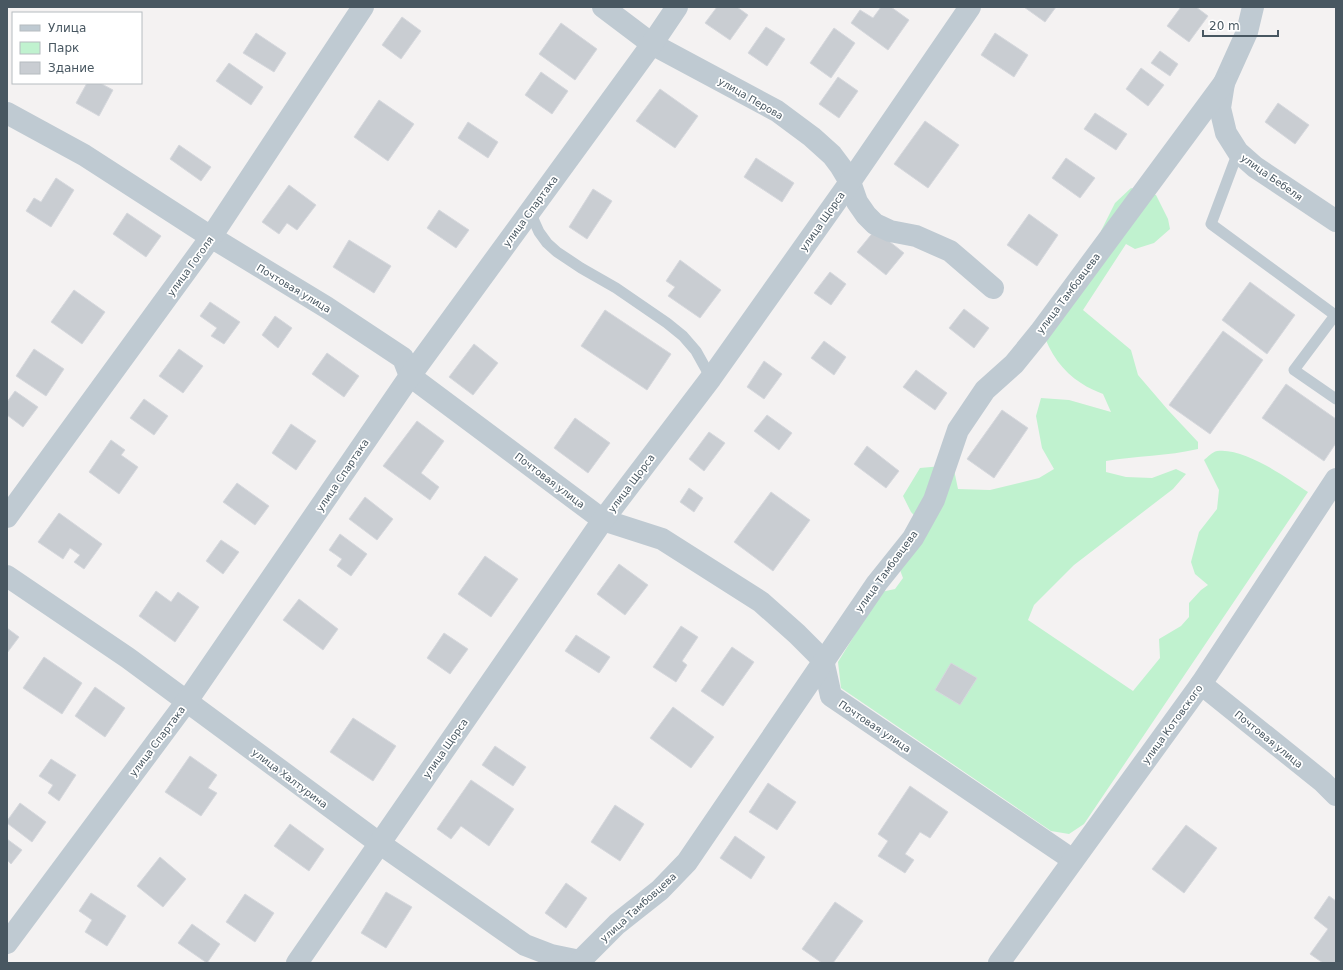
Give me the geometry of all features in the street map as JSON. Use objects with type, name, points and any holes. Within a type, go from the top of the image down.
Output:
[{"type":"street","name":"улица Гоголя","points":[[7,517],[211,238],[363,7]]},
{"type":"street","name":"улица Перова","points":[[603,7],[652,44],[777,111],[812,137],[832,155],[842,167],[850,182],[857,202],[866,216],[875,224],[890,230],[916,236],[950,251],[993,288]]},
{"type":"street","name":"улица Спартака","points":[[7,943],[187,701],[410,376],[652,44],[677,7]]},
{"type":"street","name":"улица Щорса","points":[[297,963],[603,520],[711,378],[850,182],[970,7]]},
{"type":"street","name":"улица Бебеля","points":[[1253,7],[1247,32],[1224,83],[1220,108],[1226,133],[1238,152],[1255,167],[1336,221]]},
{"type":"street","points":[[1247,32],[1264,7]]},
{"type":"street","name":"улица Тамбовцева","points":[[580,962],[617,924],[660,890],[687,862],[876,582],[913,538],[934,500],[958,430],[985,390],[1014,364],[1040,332],[1224,83]]},
{"type":"street","name":"Почтовая улица","points":[[7,113],[84,155],[211,238],[326,307],[403,358],[410,376],[603,520],[662,539],[761,602],[798,634],[823,660],[832,696],[1073,860]]},
{"type":"street","name":"улица Котовского","points":[[999,963],[1201,684],[1336,479]]},
{"type":"street","name":"улица Халтурина","points":[[7,576],[128,658],[379,843],[524,945],[551,955],[580,962]]},
{"type":"street","name":"Почтовая улица","points":[[1201,684],[1323,782],[1336,795]]},
{"type":"lane","points":[[1238,152],[1211,224],[1336,314],[1294,370],[1336,400]]},
{"type":"lane","points":[[530,212],[547,243],[557,252],[616,288],[667,323],[683,336],[696,352],[711,378]]},
{"type":"green space","points":[[1131,188],[1156,195],[1168,219],[1170,229],[1154,243],[1135,249],[1126,244],[1083,310],[1131,350],[1138,375],[1198,442],[1198,449],[1106,461],[1106,472],[1126,477],[1152,478],[1176,469],[1186,474],[1173,489],[1074,565],[1034,605],[1028,620],[1133,691],[1160,658],[1159,639],[1181,626],[1189,617],[1189,603],[1208,585],[1195,574],[1191,562],[1199,532],[1217,509],[1219,490],[1204,460],[1212,453],[1217,451],[1228,451],[1252,458],[1276,471],[1308,492],[1084,824],[1069,834],[1051,831],[841,688],[838,662],[881,592],[895,589],[903,578],[900,570],[925,527],[911,512],[903,496],[920,468],[953,465],[958,489],[990,490],[1039,478],[1054,469],[1042,448],[1036,416],[1041,398],[1069,400],[1111,412],[1103,394],[1084,385],[1068,373],[1053,354],[1043,332],[1110,242],[1101,231],[1115,203]]},
{"type":"building","points":[[717,7],[737,7],[748,15],[730,40],[705,23]]},
{"type":"building","points":[[881,7],[891,7],[909,20],[888,50],[851,23],[860,10],[873,18]]},
{"type":"building","points":[[1024,7],[1056,7],[1045,22]]},
{"type":"building","points":[[1181,7],[1196,7],[1208,16],[1189,42],[1167,26]]},
{"type":"building","points":[[402,17],[421,31],[401,59],[382,45]]},
{"type":"building","points":[[561,23],[597,49],[575,80],[539,54]]},
{"type":"building","points":[[766,27],[785,39],[767,66],[748,53]]},
{"type":"building","points":[[834,28],[855,43],[831,78],[810,63]]},
{"type":"building","points":[[256,33],[286,53],[274,72],[243,53]]},
{"type":"building","points":[[995,33],[1028,55],[1014,77],[981,55]]},
{"type":"building","points":[[1160,51],[1178,64],[1170,76],[1151,63]]},
{"type":"building","points":[[229,63],[263,87],[251,105],[216,81]]},
{"type":"building","points":[[1141,68],[1164,85],[1148,106],[1126,89]]},
{"type":"building","points":[[541,72],[568,91],[552,114],[525,95]]},
{"type":"building","points":[[838,77],[858,91],[839,118],[819,104]]},
{"type":"building","points":[[86,84],[102,84],[113,90],[99,116],[76,103]]},
{"type":"building","points":[[660,89],[698,116],[675,148],[636,121]]},
{"type":"building","points":[[379,100],[414,124],[388,161],[354,137]]},
{"type":"building","points":[[1278,103],[1309,125],[1295,144],[1265,122]]},
{"type":"building","points":[[1095,113],[1127,134],[1116,150],[1084,129]]},
{"type":"building","points":[[925,121],[959,145],[928,188],[894,164]]},
{"type":"building","points":[[468,122],[498,142],[488,158],[458,138]]},
{"type":"building","points":[[179,145],[211,167],[201,181],[170,159]]},
{"type":"building","points":[[756,158],[794,183],[782,202],[744,177]]},
{"type":"building","points":[[1066,158],[1095,178],[1080,198],[1052,178]]},
{"type":"building","points":[[56,178],[74,190],[51,227],[26,211],[34,198],[41,202]]},
{"type":"building","points":[[289,185],[316,205],[297,230],[287,223],[279,234],[262,222]]},
{"type":"building","points":[[593,189],[612,201],[587,239],[569,227]]},
{"type":"building","points":[[439,210],[469,230],[456,248],[427,228]]},
{"type":"building","points":[[127,213],[161,236],[146,257],[113,234]]},
{"type":"building","points":[[1029,214],[1058,235],[1037,266],[1007,245]]},
{"type":"building","points":[[875,230],[904,253],[886,275],[857,252]]},
{"type":"building","points":[[349,240],[391,266],[374,293],[333,267]]},
{"type":"building","points":[[680,260],[721,290],[700,318],[668,296],[675,287],[666,281]]},
{"type":"building","points":[[830,272],[846,284],[831,305],[814,293]]},
{"type":"building","points":[[1250,282],[1295,315],[1267,354],[1222,320]]},
{"type":"building","points":[[74,290],[105,312],[82,344],[51,322]]},
{"type":"building","points":[[210,302],[240,322],[224,344],[211,336],[217,328],[200,316]]},
{"type":"building","points":[[964,309],[989,328],[974,348],[949,328]]},
{"type":"building","points":[[605,310],[671,354],[647,390],[581,346]]},
{"type":"building","points":[[275,316],[292,328],[278,348],[262,335]]},
{"type":"building","points":[[1223,331],[1263,360],[1210,434],[1169,405]]},
{"type":"building","points":[[824,341],[846,357],[834,375],[811,358]]},
{"type":"building","points":[[474,344],[498,363],[473,395],[449,377]]},
{"type":"building","points":[[34,349],[64,369],[46,396],[16,376]]},
{"type":"building","points":[[179,349],[203,366],[183,393],[159,376]]},
{"type":"building","points":[[327,353],[359,376],[344,397],[312,374]]},
{"type":"building","points":[[764,361],[782,374],[764,399],[747,387]]},
{"type":"building","points":[[916,370],[947,393],[935,410],[903,387]]},
{"type":"building","points":[[1286,384],[1336,419],[1336,443],[1324,461],[1262,418]]},
{"type":"building","points":[[15,391],[38,407],[23,427],[7,415],[7,402]]},
{"type":"building","points":[[144,399],[168,416],[154,435],[130,418]]},
{"type":"building","points":[[1002,410],[1028,428],[994,478],[967,459]]},
{"type":"building","points":[[767,415],[792,433],[779,450],[754,431]]},
{"type":"building","points":[[575,418],[610,443],[588,473],[554,448]]},
{"type":"building","points":[[417,421],[444,441],[421,473],[439,487],[430,500],[383,466]]},
{"type":"building","points":[[291,424],[316,441],[296,470],[272,453]]},
{"type":"building","points":[[709,432],[725,443],[704,471],[689,459]]},
{"type":"building","points":[[111,440],[125,450],[121,455],[138,467],[119,494],[89,472]]},
{"type":"building","points":[[867,446],[899,471],[886,488],[854,464]]},
{"type":"building","points":[[237,483],[269,506],[255,525],[223,502]]},
{"type":"building","points":[[689,488],[703,498],[694,512],[680,502]]},
{"type":"building","points":[[771,492],[810,520],[773,571],[734,542]]},
{"type":"building","points":[[365,497],[393,519],[377,540],[349,519]]},
{"type":"building","points":[[59,513],[102,544],[84,569],[74,562],[80,555],[70,548],[63,559],[38,542]]},
{"type":"building","points":[[340,534],[367,554],[351,576],[337,566],[342,559],[329,550]]},
{"type":"building","points":[[221,540],[239,552],[223,574],[206,561]]},
{"type":"building","points":[[485,556],[518,579],[491,617],[458,594]]},
{"type":"building","points":[[619,564],[648,585],[625,615],[597,594]]},
{"type":"building","points":[[156,591],[171,602],[178,592],[199,607],[175,642],[139,616]]},
{"type":"building","points":[[299,599],[338,629],[323,650],[283,620]]},
{"type":"building","points":[[681,626],[698,637],[682,661],[687,665],[676,682],[653,667]]},
{"type":"building","points":[[7,628],[19,637],[7,653]]},
{"type":"building","points":[[444,633],[468,649],[450,674],[427,658]]},
{"type":"building","points":[[576,635],[610,657],[599,673],[565,651]]},
{"type":"building","points":[[732,647],[754,662],[723,706],[701,691]]},
{"type":"building","points":[[44,657],[82,683],[62,714],[23,688]]},
{"type":"building","points":[[951,663],[977,678],[960,705],[935,690]]},
{"type":"building","points":[[95,687],[125,708],[105,737],[75,716]]},
{"type":"building","points":[[673,707],[714,737],[691,768],[650,738]]},
{"type":"building","points":[[353,718],[396,746],[373,781],[330,752]]},
{"type":"building","points":[[495,746],[526,767],[513,786],[482,765]]},
{"type":"building","points":[[190,756],[217,775],[208,788],[217,793],[201,816],[165,792]]},
{"type":"building","points":[[51,759],[76,775],[59,801],[48,793],[53,785],[39,776]]},
{"type":"building","points":[[471,780],[514,809],[489,846],[461,826],[451,839],[437,829]]},
{"type":"building","points":[[768,783],[796,802],[777,830],[749,812]]},
{"type":"building","points":[[910,786],[948,812],[930,838],[920,832],[905,854],[914,860],[905,873],[878,856],[888,841],[878,834]]},
{"type":"building","points":[[20,803],[46,822],[32,842],[7,823]]},
{"type":"building","points":[[615,805],[644,824],[620,861],[591,842]]},
{"type":"building","points":[[290,824],[324,849],[309,871],[274,846]]},
{"type":"building","points":[[1186,825],[1217,848],[1184,893],[1152,869]]},
{"type":"building","points":[[735,836],[765,857],[751,879],[720,858]]},
{"type":"building","points":[[7,839],[22,850],[11,864],[7,860]]},
{"type":"building","points":[[160,857],[186,879],[163,907],[137,886]]},
{"type":"building","points":[[566,883],[587,898],[566,928],[545,913]]},
{"type":"building","points":[[386,892],[412,907],[386,948],[361,933]]},
{"type":"building","points":[[91,893],[126,916],[107,946],[85,932],[92,920],[79,911]]},
{"type":"building","points":[[245,894],[274,913],[255,942],[226,922]]},
{"type":"building","points":[[1329,896],[1336,901],[1336,963],[1323,963],[1310,954],[1328,929],[1314,918]]},
{"type":"building","points":[[835,902],[863,921],[833,963],[822,963],[802,949]]},
{"type":"building","points":[[192,924],[220,944],[207,963],[178,943]]}]
